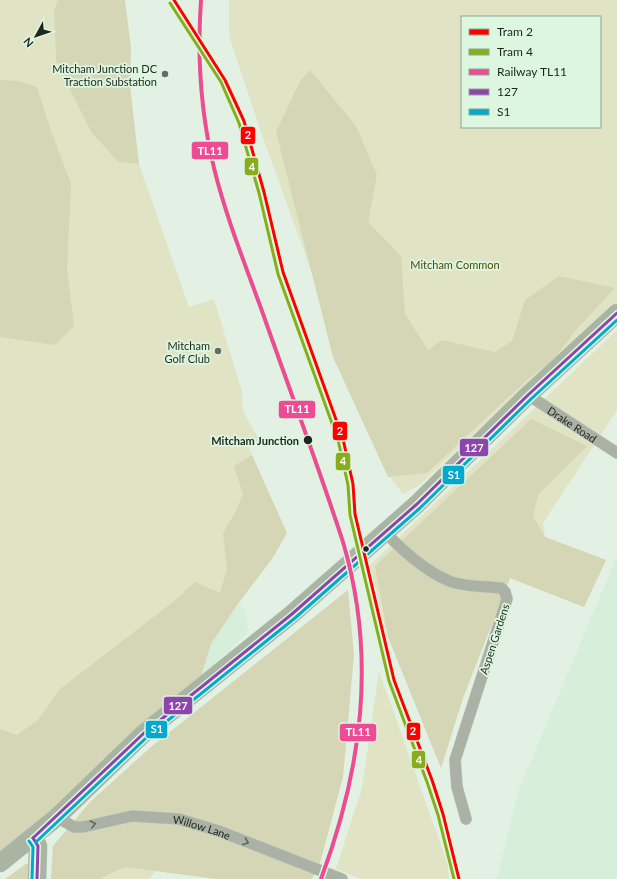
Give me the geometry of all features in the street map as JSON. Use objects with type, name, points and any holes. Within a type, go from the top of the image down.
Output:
[{"type":"main road","points":[[0,863],[57,818],[143,734],[306,602],[382,535],[443,480],[528,395],[617,313]]},
{"type":"main road","points":[[33,838],[38,846],[37,879]]},
{"type":"street","name":"Drake Road","points":[[528,395],[617,453]]},
{"type":"street","name":"Aspen Gardens","points":[[382,535],[406,554],[448,580],[460,584],[501,588],[505,592],[507,599],[455,760],[457,787],[466,819]]},
{"type":"street","name":"Willow Lane","points":[[57,818],[74,827],[83,827],[132,816],[179,819],[197,824],[299,861],[342,879]]},
{"type":"shaded area","points":[[58,0],[125,0],[131,48],[130,85],[139,164],[118,162],[91,132],[56,61],[54,10]]},
{"type":"shaded area","points":[[310,70],[356,126],[377,175],[368,222],[401,256],[405,314],[428,350],[442,340],[495,352],[512,341],[525,300],[559,276],[615,288],[576,330],[554,359],[526,381],[427,473],[388,477],[333,357],[276,132],[300,81]]},
{"type":"shaded area","points":[[0,80],[19,81],[37,87],[50,128],[71,184],[67,269],[74,326],[55,345],[0,337]]},
{"type":"shaded area","points":[[531,419],[587,446],[538,495],[533,516],[545,537],[606,560],[584,607],[510,578],[463,698],[441,768],[388,637],[375,566]]},
{"type":"shaded area","points":[[252,455],[287,533],[272,559],[237,605],[211,644],[201,677],[112,758],[0,854],[0,729],[17,735],[38,720],[60,689],[173,602],[195,582],[220,593],[227,569],[223,533],[236,511],[243,494],[234,466]]},
{"type":"shaded area","points":[[617,556],[617,879],[497,879],[518,792]]},
{"type":"shaded area","points":[[348,590],[354,655],[343,777],[320,863],[312,879],[216,879],[125,867],[100,879],[51,879],[53,846],[90,802],[151,747]]},
{"type":"shaded area","points":[[238,603],[245,611],[248,632],[201,677],[211,644]]},
{"type":"shaded area","points":[[33,863],[31,879],[5,879],[26,864]]},
{"type":"green space","name":"Mitcham Golf Club","points":[[0,0],[58,0],[54,10],[56,61],[91,132],[118,162],[139,164],[189,307],[214,299],[242,392],[243,411],[261,443],[249,447],[281,532],[0,855]]},
{"type":"green space","name":"Mitcham Common","points":[[229,0],[617,0],[617,303],[540,371],[420,485],[403,494],[392,480],[361,418],[329,320],[262,135],[229,36]]},
{"type":"green space","points":[[617,330],[617,410],[543,523],[545,537],[606,560],[584,607],[510,578],[463,698],[441,768],[388,637],[368,567]]},
{"type":"green space","points":[[379,671],[448,865],[449,879],[361,879],[336,869],[362,788]]},
{"type":"green space","points":[[125,867],[156,871],[149,879],[100,879]]},
{"type":"tram line","name":"2","points":[[174,0],[225,80],[244,121],[264,192],[283,272],[343,439],[353,484],[355,514],[394,680],[432,780],[443,814],[459,879]]},
{"type":"tram line","name":"4","points":[[170,3],[221,82],[239,123],[259,193],[278,274],[338,440],[348,485],[350,515],[389,681],[438,815],[454,879]]},
{"type":"rail line","name":"TL11","points":[[201,0],[201,85],[206,127],[214,168],[236,240],[314,455],[343,542],[353,585],[360,628],[362,670],[360,712],[355,754],[347,796],[321,879]]},
{"type":"transit line","name":"127","points":[[33,838],[143,734],[292,614],[417,504],[528,395],[617,313]]},
{"type":"transit line","name":"S1","points":[[36,842],[146,738],[295,618],[420,508],[531,399],[617,320]]},
{"type":"transit line","name":"127","points":[[33,838],[38,846],[37,879]]},
{"type":"transit line","name":"S1","points":[[29,841],[33,847],[32,879]]},
{"type":"place","name":"Mitcham Junction DC Traction Substation","points":[[165,74]]},
{"type":"place","name":"Mitcham Golf Club","points":[[218,351]]},
{"type":"place","name":"Mitcham Junction","points":[[308,440]]}]
